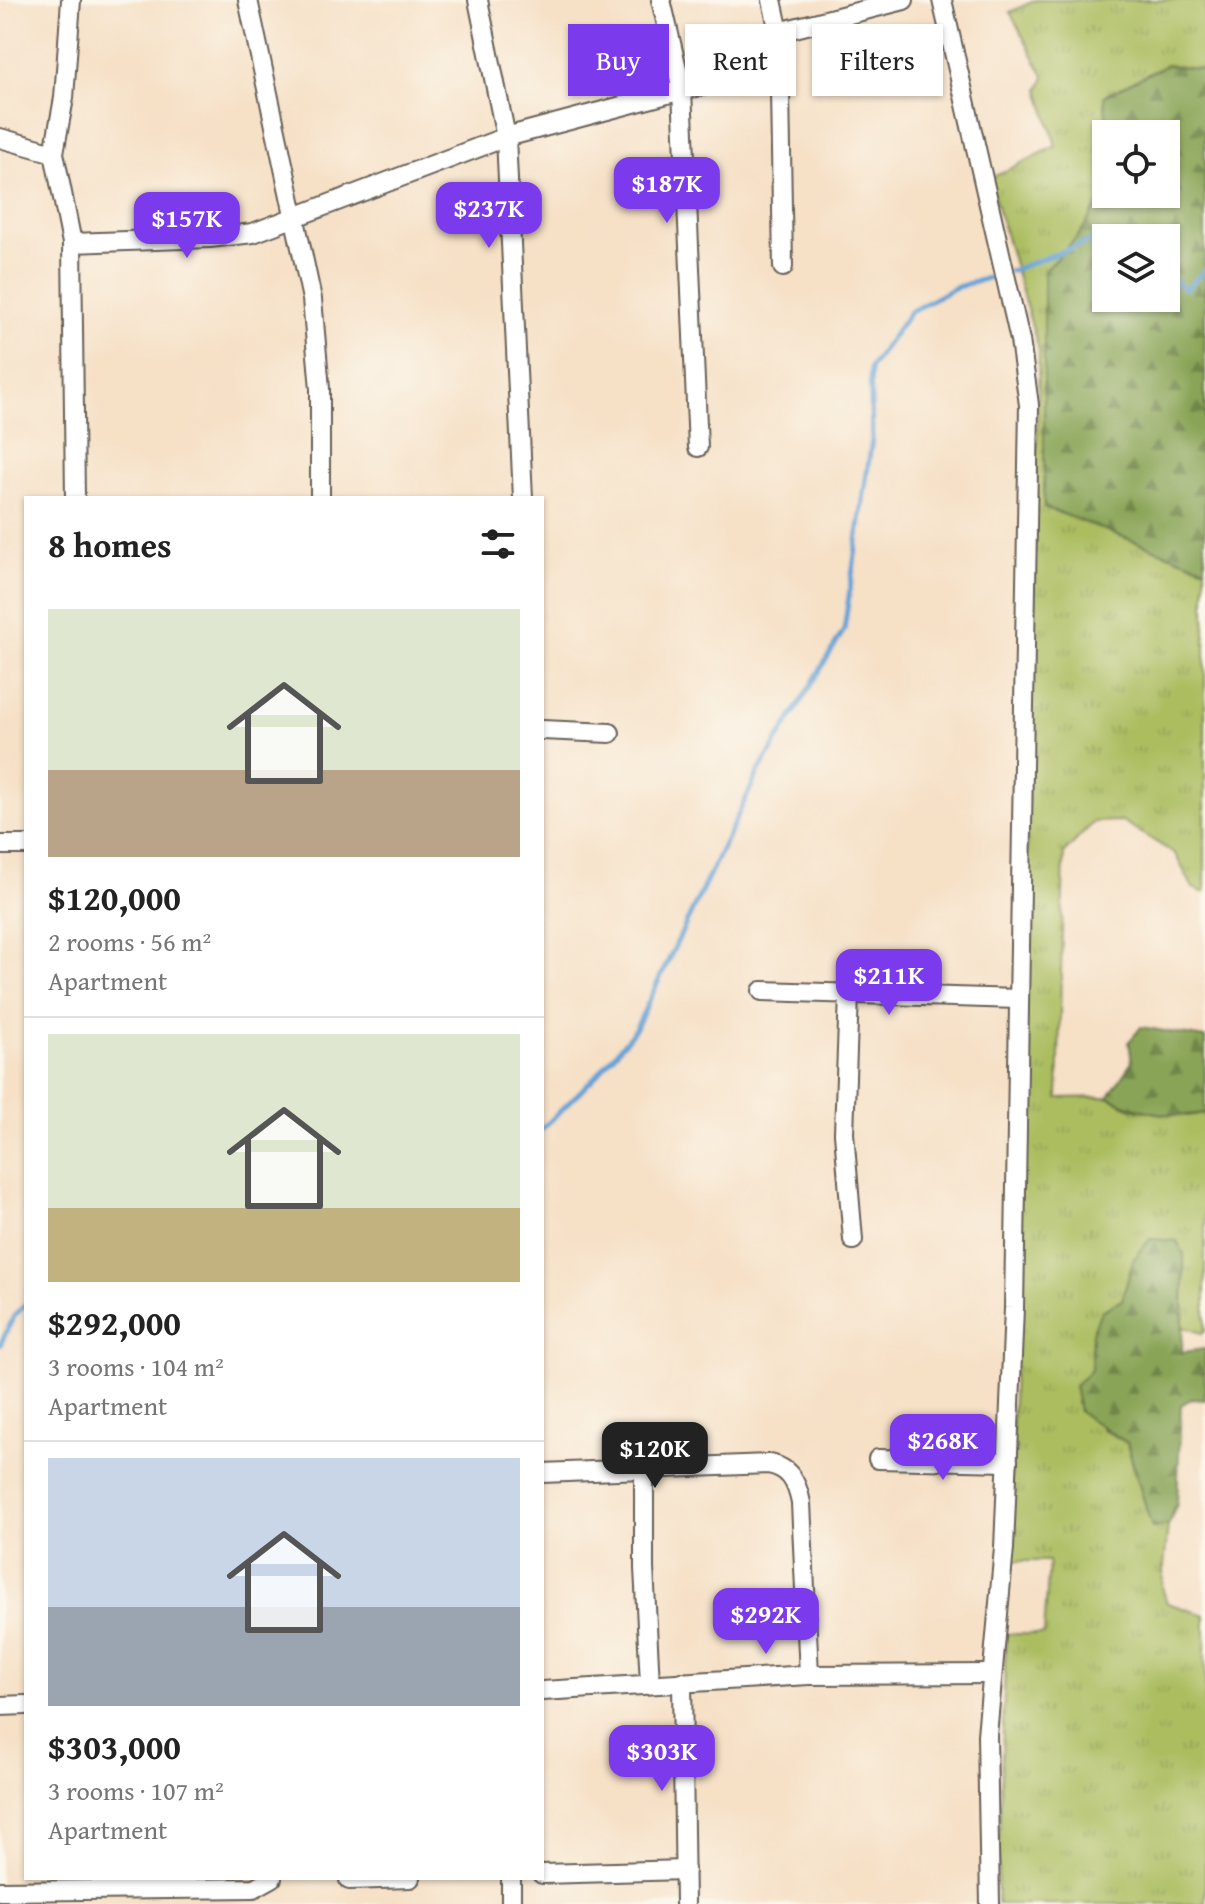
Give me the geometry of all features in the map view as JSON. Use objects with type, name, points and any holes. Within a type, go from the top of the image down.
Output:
[{"type":"street","points":[[71,0],[64,98],[54,153],[72,243],[75,496]]},
{"type":"street","points":[[248,0],[312,299],[317,340],[320,496]]},
{"type":"street","points":[[478,0],[506,137],[523,496]]},
{"type":"street","points":[[661,0],[682,90],[698,447]]},
{"type":"street","points":[[772,0],[777,24]]},
{"type":"street","points":[[796,28],[904,0]]},
{"type":"street","points":[[942,0],[1009,292],[1029,405],[1008,1462],[986,1777],[990,1904]]},
{"type":"street","points":[[72,243],[210,238],[253,233],[506,137],[685,89]]},
{"type":"street","points":[[780,96],[783,267]]},
{"type":"street","points":[[0,138],[54,153]]},
{"type":"street","points":[[544,730],[610,733]]},
{"type":"street","points":[[0,845],[24,845]]},
{"type":"street","points":[[762,991],[1018,999]]},
{"type":"street","points":[[849,994],[844,1133],[853,1240]]},
{"type":"street","points":[[878,1459],[1008,1462]]},
{"type":"street","points":[[544,1473],[777,1465],[792,1477],[801,1503],[809,1675]]},
{"type":"street","points":[[644,1469],[644,1568],[650,1684]]},
{"type":"street","points":[[544,1691],[809,1675],[992,1674]]},
{"type":"street","points":[[682,1682],[685,1904]]},
{"type":"street","points":[[0,1706],[24,1705]]},
{"type":"street","points":[[544,1874],[685,1870]]},
{"type":"street","points":[[0,1891],[254,1888],[268,1880]]},
{"type":"street","points":[[511,1880],[511,1904]]},
{"type":"green space","points":[[1036,0],[1205,0],[1205,70],[1166,65],[1104,96],[1107,120],[1092,120],[1092,208],[1097,208],[1084,229],[1044,271],[1044,507],[1205,568],[1205,893],[1193,888],[1175,854],[1122,821],[1094,822],[1064,853],[1058,1098],[1108,1097],[1133,1109],[1188,1116],[1205,1113],[1205,1330],[1202,1333],[1183,1327],[1184,1254],[1122,1300],[1092,1333],[1091,1370],[1102,1429],[1127,1443],[1152,1528],[1168,1525],[1162,1587],[1167,1603],[1205,1615],[1205,1904],[997,1904],[1006,1634],[1044,1634],[1049,1561],[1009,1561],[1039,350],[989,179],[1056,146],[1039,89],[1045,78],[1010,12]]},
{"type":"green space","points":[[1166,65],[1205,70],[1205,568],[1044,507],[1044,271],[1078,236],[1096,208],[1180,208],[1180,120],[1107,120],[1104,96]]},
{"type":"green space","points":[[1141,1027],[1205,1038],[1205,1113],[1181,1115],[1156,1112],[1108,1097],[1132,1062],[1129,1042]]},
{"type":"green space","points":[[1150,1239],[1177,1241],[1184,1254],[1182,1352],[1205,1349],[1205,1400],[1191,1399],[1181,1405],[1177,1504],[1168,1525],[1152,1528],[1127,1443],[1079,1412],[1074,1386],[1091,1370],[1092,1333],[1101,1311],[1122,1300],[1133,1260]]},
{"type":"waterway","points":[[1010,271],[1092,240]]},
{"type":"waterway","points":[[1180,285],[1186,289],[1205,270]]},
{"type":"waterway","points":[[544,1127],[599,1073],[636,1028],[758,773],[844,630],[872,439],[870,368],[910,312],[954,288],[1001,274]]},
{"type":"waterway","points":[[0,1345],[14,1316],[24,1306]]}]
